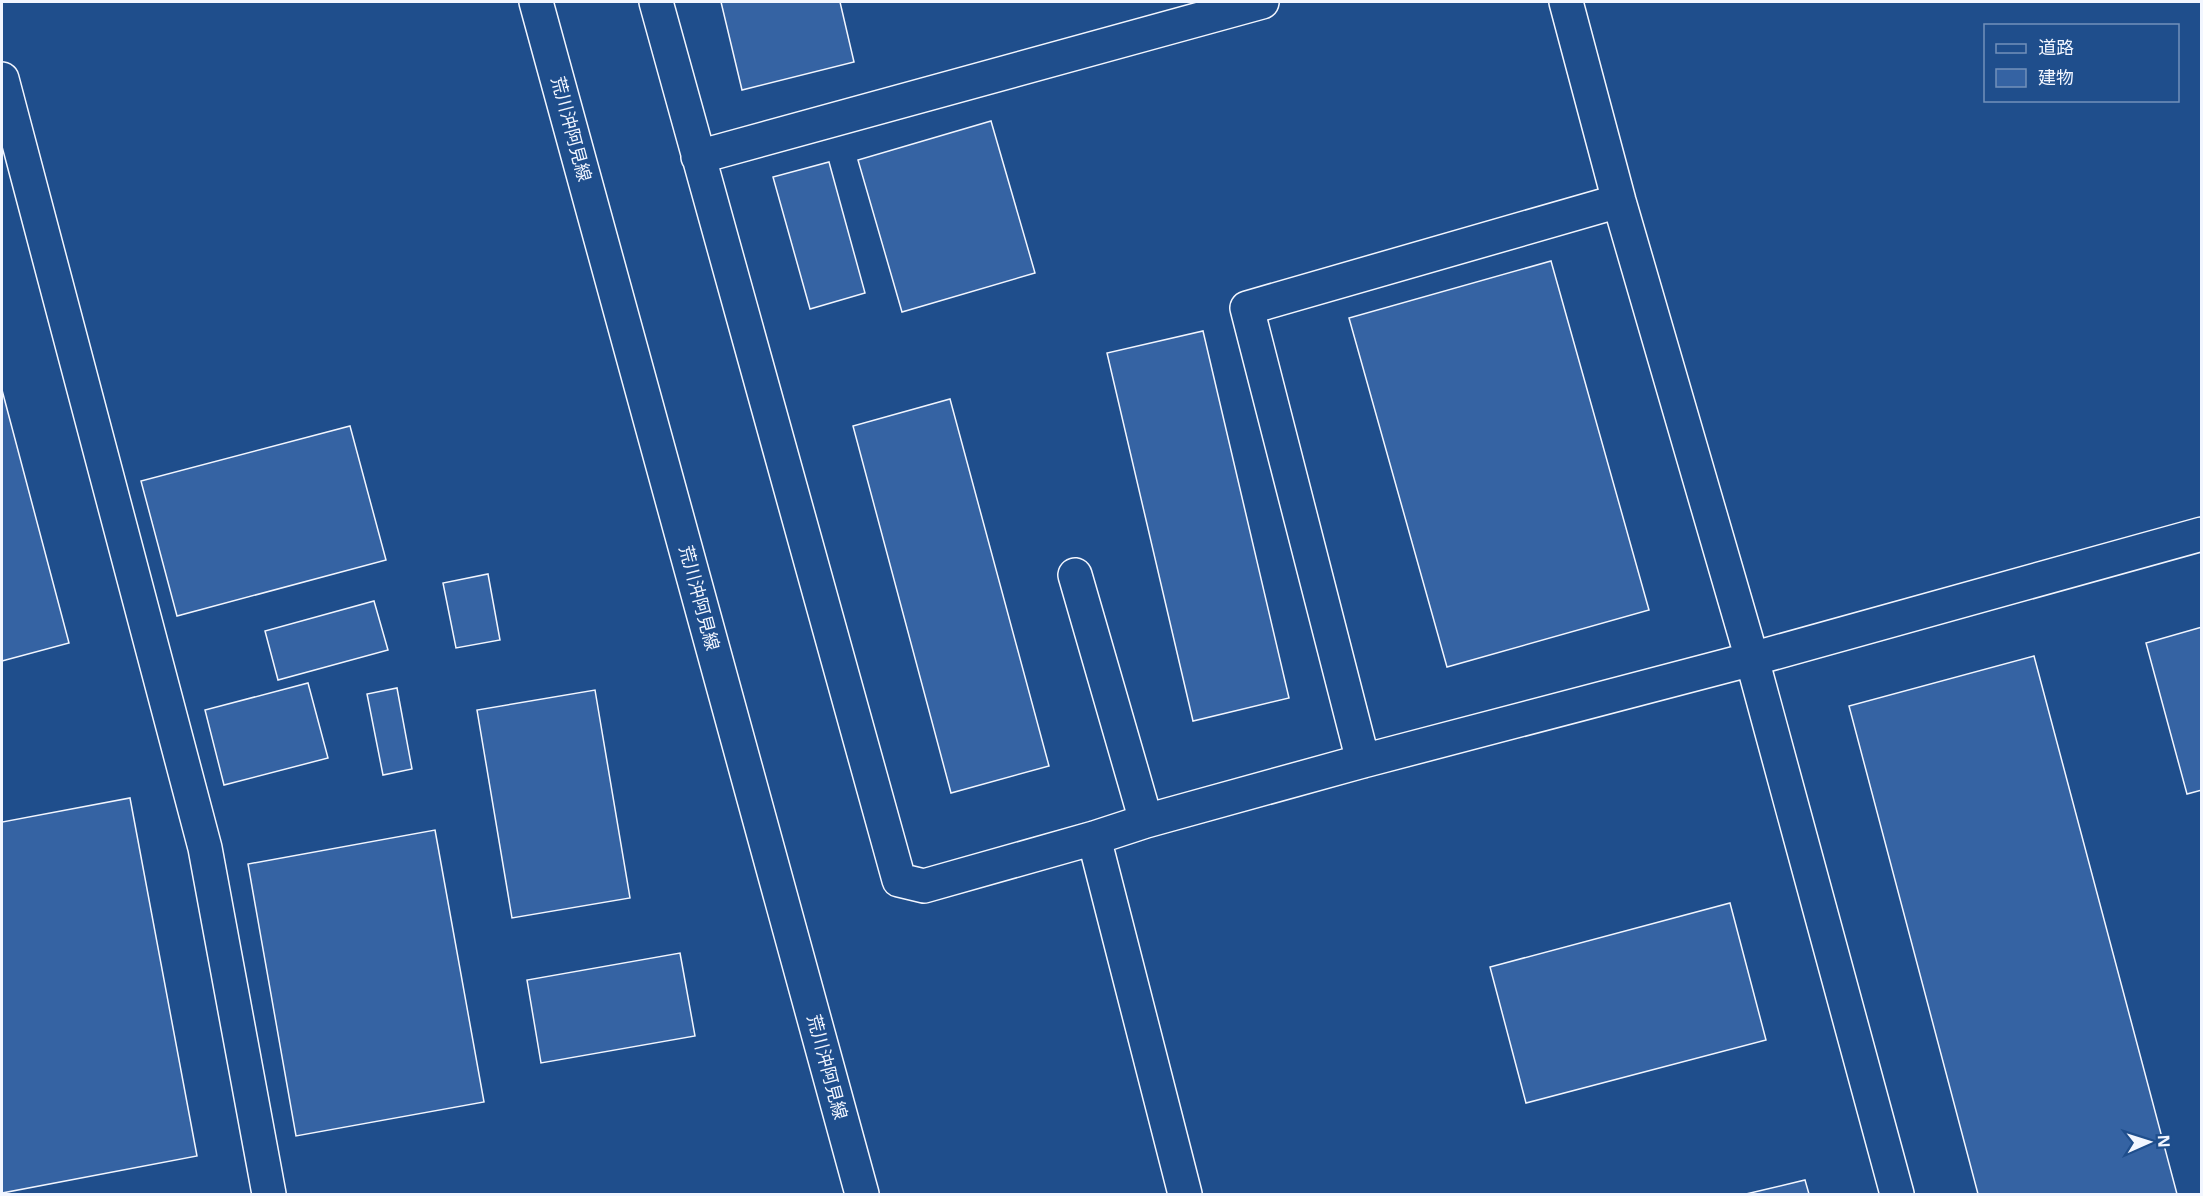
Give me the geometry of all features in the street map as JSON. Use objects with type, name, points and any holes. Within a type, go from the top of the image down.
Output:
[{"type":"main road","name":"荒川沖阿見線","points":[[536,2],[862,1194]]},
{"type":"main road","points":[[656,2],[898,880],[924,885],[1363,761],[1752,660],[2202,534]]},
{"type":"main road","points":[[698,157],[1262,2]]},
{"type":"main road","points":[[1566,2],[1619,201],[1752,660],[1897,1194]]},
{"type":"main road","points":[[2,79],[205,848],[269,1194]]},
{"type":"main road","points":[[1363,761],[1247,308],[1619,201]]},
{"type":"main road","points":[[1075,575],[1146,821]]},
{"type":"main road","points":[[1094,838],[1185,1194]]},
{"type":"building","points":[[721,2],[840,2],[854,62],[742,90]]},
{"type":"building","points":[[991,121],[1035,273],[902,312],[858,160]]},
{"type":"building","points":[[829,162],[865,293],[810,309],[773,177]]},
{"type":"building","points":[[1551,261],[1649,610],[1447,667],[1349,318]]},
{"type":"building","points":[[1203,331],[1289,698],[1193,721],[1107,353]]},
{"type":"building","points":[[2,390],[69,643],[2,661]]},
{"type":"building","points":[[950,399],[1049,766],[951,793],[853,426]]},
{"type":"building","points":[[350,426],[386,560],[177,616],[141,481]]},
{"type":"building","points":[[488,574],[500,640],[456,648],[443,583]]},
{"type":"building","points":[[374,601],[388,650],[278,680],[265,631]]},
{"type":"building","points":[[2202,627],[2202,790],[2187,794],[2146,643]]},
{"type":"building","points":[[2034,656],[2177,1194],[1978,1194],[1849,706]]},
{"type":"building","points":[[308,683],[328,758],[224,785],[205,710]]},
{"type":"building","points":[[397,688],[412,769],[383,775],[367,694]]},
{"type":"building","points":[[595,690],[630,898],[512,918],[477,710]]},
{"type":"building","points":[[130,798],[197,1156],[2,1193],[2,822]]},
{"type":"building","points":[[435,830],[484,1102],[296,1136],[248,864]]},
{"type":"building","points":[[1730,903],[1766,1040],[1526,1103],[1490,967]]},
{"type":"building","points":[[680,953],[695,1036],[541,1063],[527,980]]},
{"type":"building","points":[[1805,1180],[1809,1194],[1746,1194]]}]
